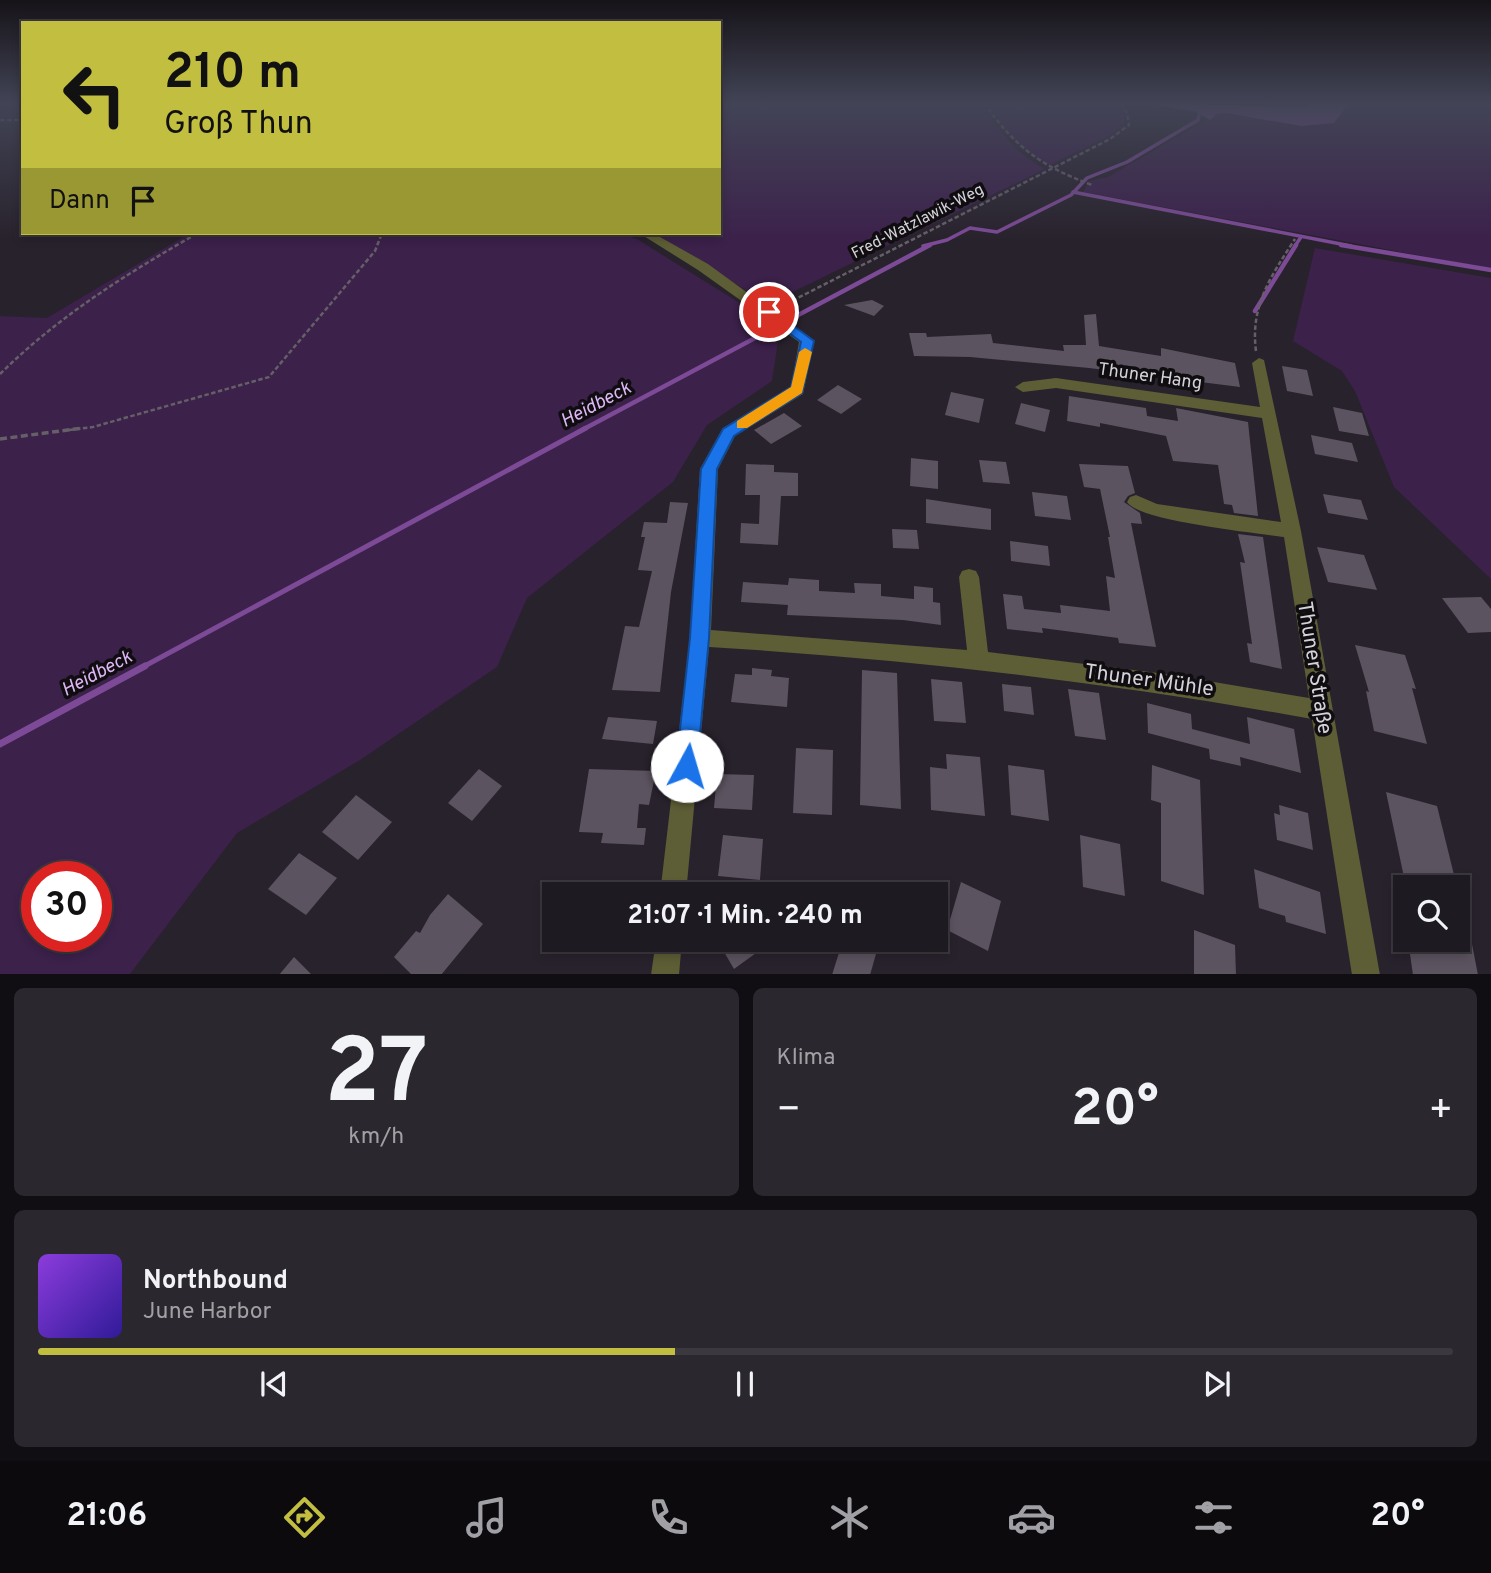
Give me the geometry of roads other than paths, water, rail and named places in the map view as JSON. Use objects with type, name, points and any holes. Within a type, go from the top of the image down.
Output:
[{"type":"street","points":[[648,235],[769,312],[807,341],[797,390],[729,432],[709,469],[700,638],[674,882]]},
{"type":"street","name":"Thuner Straße","points":[[1259,363],[1292,531],[1366,974]]},
{"type":"street","name":"Thuner Hang","points":[[1023,387],[1056,383],[1270,414]]},
{"type":"street","points":[[1136,502],[1154,510],[1292,531]]},
{"type":"street","points":[[969,577],[978,659]]},
{"type":"street","name":"Thuner Mühle","points":[[700,638],[847,645],[978,659],[1203,688],[1321,710]]},
{"type":"street","points":[[665,974],[668,952]]},
{"type":"waterway","name":"Heidbeck","points":[[1074,192],[1087,178],[1127,162],[1150,148]]},
{"type":"waterway","name":"Heidbeck","points":[[923,246],[947,240],[970,228],[997,232],[1074,192]]},
{"type":"waterway","points":[[1074,192],[1351,246]]},
{"type":"waterway","points":[[1295,246],[1301,237]]},
{"type":"waterway","name":"Heidbeck","points":[[582,430],[930,245]]},
{"type":"waterway","points":[[1255,311],[1296,245]]},
{"type":"waterway","points":[[1341,245],[1491,270]]},
{"type":"waterway","name":"Heidbeck","points":[[141,668],[586,428]]},
{"type":"waterway","name":"Heidbeck","points":[[0,744],[145,666]]}]
